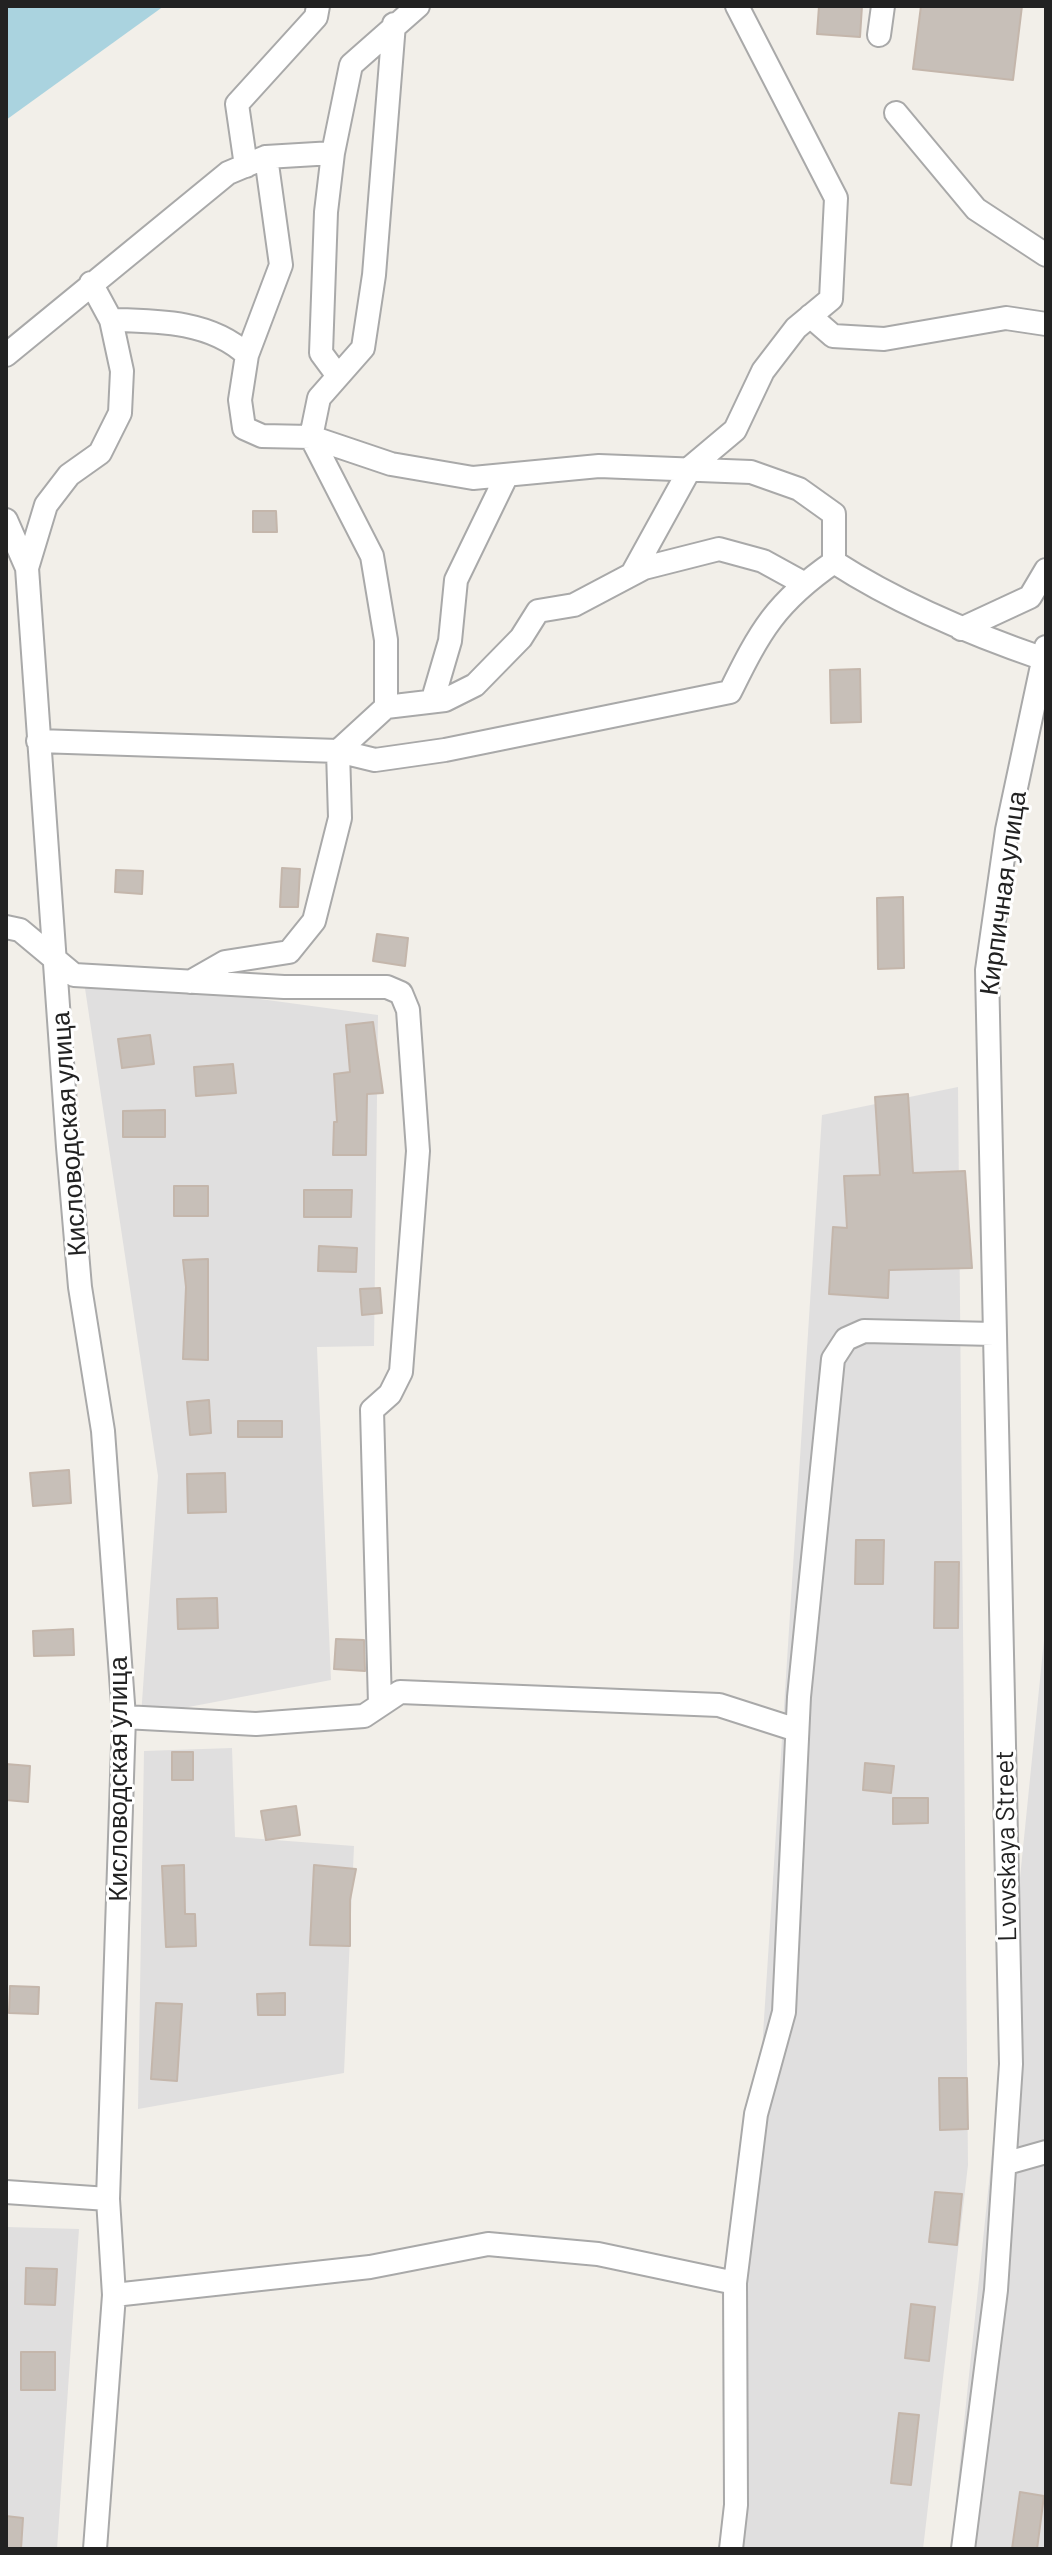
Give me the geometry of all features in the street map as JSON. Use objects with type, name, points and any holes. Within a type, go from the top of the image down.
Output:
[{"type":"street","points":[[318,6],[316,17],[237,104],[256,161],[281,265],[247,355],[240,400],[244,428],[262,436],[311,437],[391,464],[473,478],[599,466],[691,467],[751,472],[799,489],[834,514],[834,562]]},
{"type":"street","points":[[338,376],[321,353],[326,212],[333,153],[351,65],[418,6]]},
{"type":"street","points":[[632,574],[691,467],[735,430],[763,371],[796,328],[831,299],[836,198],[737,6]]},
{"type":"street","points":[[879,35],[883,6]]},
{"type":"street","points":[[386,707],[386,640],[372,556],[311,437],[319,398],[363,348],[374,275],[394,24]]},
{"type":"street","points":[[896,113],[976,209],[1046,255]]},
{"type":"street","points":[[6,355],[228,173],[256,161],[333,153]]},
{"type":"street","points":[[27,568],[46,505],[69,475],[100,453],[120,413],[122,371],[111,320],[91,283]]},
{"type":"street","points":[[810,316],[833,336],[884,339],[1006,318],[1046,324]]},
{"type":"street","points":[[111,320],[169,321],[231,340],[247,355]]},
{"type":"street","points":[[433,699],[450,641],[456,580],[507,475]]},
{"type":"street","points":[[6,520],[27,568]]},
{"type":"street","points":[[190,982],[225,962],[289,952],[314,921],[340,818],[338,751],[386,707],[433,699],[445,700],[475,685],[521,638],[538,611],[574,605],[632,574],[719,549],[763,561],[803,583]]},
{"type":"street","points":[[38,741],[338,751],[375,760],[445,750],[730,692],[770,617],[803,583],[834,562]]},
{"type":"street","points":[[834,562],[865,582],[961,629],[1045,653]]},
{"type":"street","name":"Кисловодская улица","points":[[27,568],[68,1147],[80,1287],[103,1431],[124,1717],[108,2199],[114,2295],[95,2549]]},
{"type":"street","points":[[961,629],[1030,597],[1046,570]]},
{"type":"street","name":"Кирпичная улица","points":[[990,1141],[987,970],[1007,830],[1045,653]]},
{"type":"street","points":[[6,927],[20,930],[57,964],[74,975],[284,987],[387,987],[401,993],[408,1010],[418,1151],[401,1372],[390,1394],[372,1410],[378,1530],[380,1705]]},
{"type":"street","name":"Lvovskaya Street","points":[[963,2549],[996,2290],[1007,2163],[1011,2064],[990,1141]]},
{"type":"street","points":[[731,2549],[736,2505],[735,2283],[756,2114],[784,2012],[797,1730],[833,1359],[846,1339],[864,1331],[994,1334]]},
{"type":"street","points":[[124,1717],[256,1724],[364,1716],[400,1692],[719,1705],[797,1730]]},
{"type":"street","points":[[1007,2163],[1046,2152]]},
{"type":"street","points":[[6,2192],[108,2199]]},
{"type":"street","points":[[114,2295],[370,2267],[488,2244],[598,2254],[735,2283]]},
{"type":"shaded area","points":[[83,975],[378,1015],[374,1346],[317,1347],[331,1680],[141,1716],[158,1476]]},
{"type":"shaded area","points":[[958,1087],[968,2165],[923,2549],[730,2549],[822,1115]]},
{"type":"shaded area","points":[[1046,1620],[1046,2549],[951,2549],[1000,2076]]},
{"type":"shaded area","points":[[232,1748],[235,1837],[354,1846],[344,2073],[138,2109],[144,1751]]},
{"type":"shaded area","points":[[6,2227],[79,2229],[57,2549],[6,2549]]},
{"type":"water","points":[[6,6],[164,6],[6,120]]},
{"type":"building","points":[[819,6],[862,6],[860,37],[817,34]]},
{"type":"building","points":[[921,6],[1022,6],[1013,80],[913,69]]},
{"type":"building","points":[[253,511],[276,511],[277,532],[253,532]]},
{"type":"building","points":[[860,669],[861,722],[831,723],[830,670]]},
{"type":"building","points":[[282,868],[300,869],[298,907],[280,907]]},
{"type":"building","points":[[116,870],[143,871],[142,894],[115,892]]},
{"type":"building","points":[[903,897],[904,968],[878,969],[877,898]]},
{"type":"building","points":[[377,934],[408,938],[405,966],[373,961]]},
{"type":"building","points":[[373,1022],[383,1093],[367,1094],[366,1155],[333,1155],[334,1122],[337,1122],[334,1074],[350,1072],[346,1025]]},
{"type":"building","points":[[150,1035],[154,1064],[122,1068],[118,1039]]},
{"type":"building","points":[[233,1064],[236,1093],[196,1096],[194,1067]]},
{"type":"building","points":[[908,1094],[913,1173],[965,1171],[972,1268],[889,1270],[888,1298],[829,1294],[833,1227],[847,1228],[844,1176],[880,1175],[875,1097]]},
{"type":"building","points":[[165,1110],[165,1137],[123,1137],[123,1111]]},
{"type":"building","points":[[174,1186],[208,1186],[208,1216],[174,1216]]},
{"type":"building","points":[[304,1190],[352,1190],[351,1217],[304,1217]]},
{"type":"building","points":[[319,1246],[357,1248],[356,1272],[318,1271]]},
{"type":"building","points":[[208,1259],[208,1360],[183,1359],[186,1287],[183,1260]]},
{"type":"building","points":[[380,1288],[382,1313],[362,1315],[360,1289]]},
{"type":"building","points":[[209,1400],[211,1433],[190,1435],[187,1402]]},
{"type":"building","points":[[238,1421],[282,1421],[282,1437],[238,1437]]},
{"type":"building","points":[[69,1470],[71,1503],[33,1506],[30,1473]]},
{"type":"building","points":[[225,1473],[226,1512],[188,1513],[187,1474]]},
{"type":"building","points":[[856,1540],[884,1540],[883,1584],[855,1584]]},
{"type":"building","points":[[935,1562],[959,1562],[958,1628],[934,1628]]},
{"type":"building","points":[[217,1598],[218,1628],[178,1629],[177,1599]]},
{"type":"building","points":[[73,1629],[74,1655],[34,1656],[33,1631]]},
{"type":"building","points":[[336,1639],[364,1640],[365,1671],[334,1669]]},
{"type":"building","points":[[172,1752],[193,1752],[193,1780],[172,1780]]},
{"type":"building","points":[[865,1763],[894,1766],[891,1793],[863,1790]]},
{"type":"building","points":[[6,1764],[30,1766],[28,1802],[6,1800]]},
{"type":"building","points":[[893,1798],[928,1798],[928,1823],[893,1824]]},
{"type":"building","points":[[296,1806],[300,1835],[266,1840],[261,1811]]},
{"type":"building","points":[[184,1865],[185,1914],[195,1914],[196,1946],[166,1947],[162,1866]]},
{"type":"building","points":[[314,1865],[356,1869],[350,1900],[350,1946],[310,1945]]},
{"type":"building","points":[[10,1986],[39,1987],[38,2014],[9,2013]]},
{"type":"building","points":[[285,1993],[285,2015],[258,2015],[257,1994]]},
{"type":"building","points":[[156,2003],[182,2004],[177,2081],[151,2079]]},
{"type":"building","points":[[939,2078],[967,2078],[968,2129],[940,2130]]},
{"type":"building","points":[[935,2192],[962,2194],[957,2245],[929,2242]]},
{"type":"building","points":[[26,2268],[57,2269],[55,2305],[25,2304]]},
{"type":"building","points":[[911,2304],[935,2307],[929,2361],[905,2358]]},
{"type":"building","points":[[21,2352],[55,2352],[55,2390],[21,2390]]},
{"type":"building","points":[[899,2413],[919,2415],[911,2485],[891,2483]]},
{"type":"building","points":[[1020,2492],[1044,2496],[1037,2549],[1012,2549]]},
{"type":"building","points":[[6,2516],[23,2518],[21,2549],[6,2549]]}]
